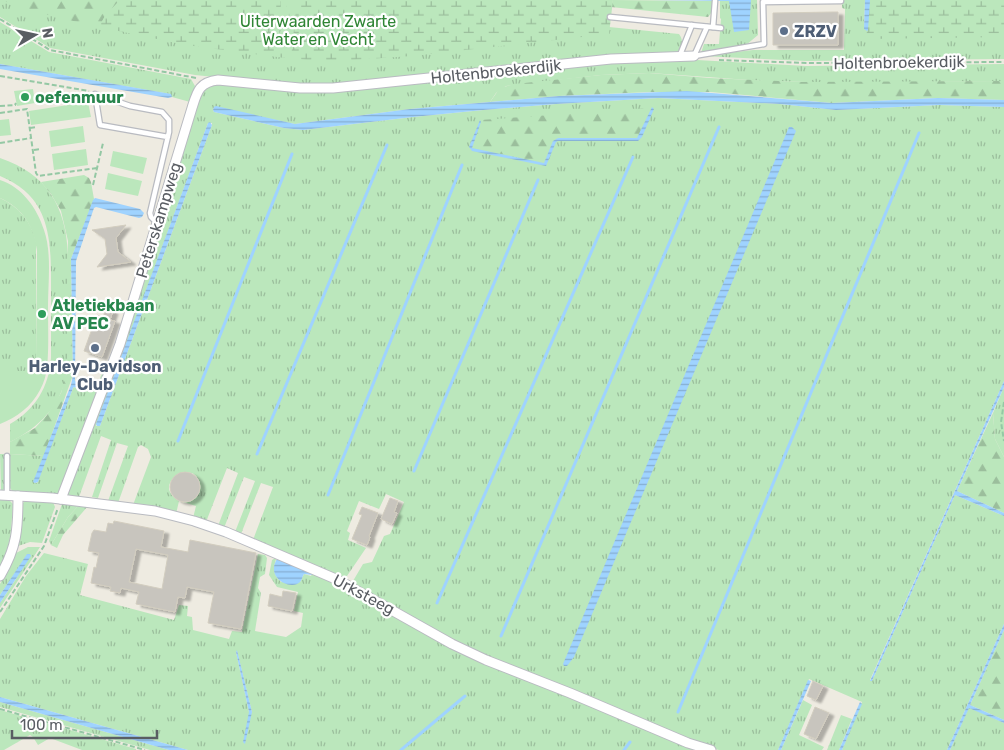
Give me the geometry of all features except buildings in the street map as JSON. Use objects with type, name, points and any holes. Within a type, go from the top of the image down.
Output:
[{"type":"street","name":"Holtenbroekerdijk","points":[[205,83],[218,80],[300,88],[334,88],[610,59],[694,56]]},
{"type":"street","name":"Peterskampweg","points":[[61,499],[120,344],[196,94],[205,83]]},
{"type":"street","name":"Urksteeg","points":[[4,495],[61,499],[155,511],[226,532],[347,584],[452,644],[486,660],[711,750]]},
{"type":"street","points":[[0,576],[10,559],[16,540],[18,496]]},
{"type":"lane","points":[[713,27],[715,1]]},
{"type":"lane","points":[[694,56],[764,44],[762,1],[841,1]]},
{"type":"lane","points":[[610,17],[721,28]]},
{"type":"lane","points":[[679,56],[683,51],[692,25]]},
{"type":"lane","points":[[694,56],[707,27]]},
{"type":"lane","points":[[157,223],[151,218],[150,213],[168,137],[170,123],[162,112],[130,106],[95,94],[100,125],[168,137]]},
{"type":"lane","points":[[4,495],[7,456]]},
{"type":"path","points":[[0,19],[50,50],[192,77],[205,83]]},
{"type":"path","name":"Holtenbroekerdijk","points":[[718,60],[814,64],[1004,62]]},
{"type":"path","points":[[0,76],[61,86],[95,94]]},
{"type":"path","points":[[0,106],[15,105],[16,103]]},
{"type":"path","points":[[0,113],[27,109],[38,176],[97,168]]},
{"type":"path","points":[[30,128],[37,127]]},
{"type":"path","points":[[0,143],[31,138]]},
{"type":"path","points":[[93,185],[103,142]]},
{"type":"path","points":[[33,150],[41,149]]},
{"type":"path","points":[[1004,402],[1001,422],[1004,441]]},
{"type":"path","points":[[0,612],[44,546],[61,499]]},
{"type":"path","points":[[0,709],[146,750]]},
{"type":"green space","points":[[0,0],[611,0],[609,27],[679,34],[682,44],[678,53],[394,80],[301,86],[195,75],[50,48],[0,17]]},
{"type":"green space","points":[[0,0],[120,0],[105,16],[99,27],[52,16]]},
{"type":"green space","points":[[120,0],[281,0],[279,40],[284,34],[287,0],[291,0],[285,58],[186,45],[99,27],[105,16]]},
{"type":"green space","name":"Uiterwaarden Zwarte Water en Vecht","points":[[297,0],[613,0],[609,34],[412,56],[323,62],[291,58]]},
{"type":"green space","points":[[613,0],[712,1],[712,12],[708,17],[611,7]]},
{"type":"green space","points":[[702,0],[757,0],[758,35],[746,45],[701,53],[704,44],[719,44],[721,19],[720,1]]},
{"type":"green space","points":[[842,0],[865,0],[864,29],[868,0],[1004,0],[1004,59],[806,61],[702,56],[753,50],[844,50],[845,9],[842,8]]},
{"type":"green space","points":[[870,0],[1004,0],[1004,37],[866,39]]},
{"type":"green space","points":[[0,22],[49,52],[191,79],[195,86],[190,102],[172,97],[170,94],[0,64]]},
{"type":"green space","points":[[679,59],[806,66],[1004,64],[1004,81],[847,83],[763,81],[650,73],[601,75],[506,86],[496,93],[490,102],[410,109],[295,124],[214,107],[213,110],[214,112],[284,128],[303,130],[483,110],[658,98],[780,104],[836,110],[939,105],[1004,107],[1004,381],[870,680],[872,681],[955,495],[1004,516],[1004,624],[947,750],[842,750],[862,702],[809,679],[778,750],[719,750],[704,746],[487,659],[354,585],[353,581],[363,564],[372,562],[384,536],[390,534],[404,502],[386,494],[379,509],[359,501],[347,531],[350,533],[348,540],[366,548],[344,578],[338,575],[335,576],[253,540],[273,487],[261,483],[241,534],[235,532],[255,481],[244,477],[224,528],[218,526],[238,473],[227,468],[206,522],[193,518],[196,506],[183,502],[193,500],[198,495],[200,489],[197,477],[191,473],[177,475],[171,480],[169,487],[171,494],[179,501],[176,514],[133,505],[151,457],[148,449],[141,445],[138,447],[118,503],[108,501],[128,446],[117,443],[98,498],[92,497],[111,440],[101,436],[79,497],[69,497],[67,492],[201,91],[215,82],[277,88]],"holes":[[[208,123],[212,123],[100,426],[96,426]]]},
{"type":"green space","points":[[649,73],[800,82],[1004,81],[1004,100],[938,98],[832,103],[710,92],[651,92],[559,96],[490,102],[500,88],[515,84],[601,75]]},
{"type":"green space","name":"oefenmuur","points":[[33,89],[35,103],[17,106],[14,91]]},
{"type":"green space","points":[[88,102],[91,117],[31,125],[29,111]]},
{"type":"green space","points":[[651,108],[637,138],[558,138],[544,163],[473,148],[472,146],[481,122],[480,120]]},
{"type":"green space","points":[[9,119],[11,135],[0,136],[0,120]]},
{"type":"green space","points":[[83,126],[85,142],[51,147],[49,131]]},
{"type":"green space","points":[[86,149],[88,165],[54,170],[52,154]]},
{"type":"green space","points":[[113,151],[147,158],[143,174],[110,166]]},
{"type":"green space","points":[[0,158],[30,173],[51,194],[63,221],[68,255],[68,354],[65,382],[55,404],[40,422],[31,430],[10,442],[10,424],[27,412],[39,397],[50,369],[51,271],[49,238],[39,208],[30,196],[17,185],[0,176]]},
{"type":"green space","points":[[108,173],[142,181],[138,196],[105,189]]},
{"type":"green space","points":[[84,175],[91,182],[94,199],[71,259],[73,375],[44,456],[10,454],[10,442],[35,428],[47,415],[61,393],[67,370],[68,241],[61,211],[41,182]]},
{"type":"green space","name":"Atletiekbaan AV PEC","points":[[0,180],[22,193],[33,206],[41,222],[46,239],[49,268],[48,353],[45,379],[28,406],[18,415],[0,424],[0,371],[35,371],[37,251],[33,234],[26,219],[15,207],[0,198]]},
{"type":"green space","points":[[0,198],[23,215],[34,234],[36,242],[35,372],[0,371]]},
{"type":"green space","points":[[103,371],[105,372],[59,493],[55,495],[13,492],[10,488],[10,454],[44,456],[34,482],[37,483],[73,388],[92,392],[93,388],[96,388]]},
{"type":"green space","points":[[1004,387],[1004,457],[995,439],[993,413]]},
{"type":"green space","points":[[993,413],[995,439],[1004,457],[1004,513],[957,491]]},
{"type":"green space","points":[[0,454],[5,454],[5,488],[1,492]]},
{"type":"green space","points":[[0,498],[8,499],[13,504],[10,544],[0,569]]},
{"type":"green space","points":[[25,501],[53,502],[55,507],[42,543],[30,542],[18,546],[22,504]]},
{"type":"green space","points":[[62,504],[79,505],[68,517],[51,545],[49,541]]},
{"type":"green space","points":[[79,505],[88,506],[63,535],[57,548],[51,545],[68,517]]},
{"type":"green space","points":[[28,547],[40,547],[0,608],[0,603],[16,579],[28,554],[0,595],[0,584],[16,553]]},
{"type":"green space","points":[[44,553],[88,564],[80,595],[174,620],[179,605],[188,606],[187,616],[192,617],[193,630],[229,639],[232,631],[242,632],[258,554],[265,555],[267,558],[265,574],[260,577],[258,588],[261,593],[255,631],[286,637],[301,627],[303,613],[294,611],[298,592],[277,587],[269,575],[272,560],[277,557],[318,573],[433,635],[703,750],[188,750],[0,697],[0,619],[26,576]],"holes":[[[277,559],[312,574],[311,576],[304,574],[300,582],[281,582],[274,572]],[[236,652],[252,712],[249,717]]]},
{"type":"green space","points":[[1004,630],[1004,720],[970,705]]},
{"type":"green space","points":[[803,700],[812,705],[799,735],[824,747],[822,750],[781,750]]},
{"type":"green space","points":[[0,702],[169,750],[150,750],[0,707]]},
{"type":"green space","points":[[969,707],[1004,723],[1004,750],[950,750]]},
{"type":"green space","points":[[0,710],[136,750],[82,750],[50,738],[38,745],[30,735],[4,750],[0,750]]},
{"type":"green space","points":[[841,715],[852,719],[839,750],[827,750]]},
{"type":"water","points":[[652,0],[751,0],[749,30],[734,32],[729,1]]},
{"type":"water","points":[[865,0],[870,0],[867,31],[864,29]]},
{"type":"water","points":[[0,64],[171,94],[172,97],[168,98],[0,69]]},
{"type":"water","points":[[687,91],[832,103],[938,98],[1004,100],[1004,107],[939,105],[836,110],[780,104],[658,98],[483,110],[303,130],[284,128],[214,112],[213,110],[216,106],[295,124],[410,109],[559,96]]},
{"type":"water","points":[[652,107],[654,109],[642,137],[638,141],[558,141],[546,166],[472,151],[469,147],[480,120],[481,122],[472,148],[544,163],[553,141],[558,138],[637,138]]},
{"type":"water","points":[[210,122],[212,125],[100,426],[97,426],[96,424],[208,123]]},
{"type":"water","points":[[789,127],[796,131],[574,657],[567,666],[564,666],[563,664]]},
{"type":"water","points":[[95,198],[140,209],[144,213],[139,218],[94,208],[76,261],[75,381],[93,388],[92,392],[73,388],[38,482],[35,483],[33,482],[71,385],[73,375],[71,259]]},
{"type":"water","points":[[1004,381],[1004,387],[957,491],[1004,513],[1004,516],[955,495],[872,681],[870,681]]},
{"type":"water","points":[[27,554],[31,556],[0,603],[0,595]]},
{"type":"water","points":[[277,559],[312,575],[304,574],[301,581],[296,584],[286,584],[274,572]]},
{"type":"water","points":[[1004,624],[1004,630],[970,705],[1004,720],[1004,723],[969,708],[950,750],[947,750]]},
{"type":"water","points":[[237,650],[252,712],[245,744],[243,742],[249,712]]},
{"type":"water","points":[[808,680],[811,681],[781,750],[778,750]]},
{"type":"water","points":[[0,697],[188,750],[169,750],[0,702]]},
{"type":"water","points":[[860,702],[862,704],[842,750],[839,750]]},
{"type":"waterway","points":[[501,636],[719,127]]},
{"type":"waterway","points":[[678,712],[919,133]]},
{"type":"waterway","points":[[257,454],[387,145]]},
{"type":"waterway","points":[[178,441],[292,154]]},
{"type":"waterway","points":[[437,603],[633,157]]},
{"type":"waterway","points":[[328,495],[462,165]]},
{"type":"waterway","points":[[414,471],[538,180]]},
{"type":"waterway","points":[[401,750],[465,696]]},
{"type":"waterway","points":[[624,750],[630,742]]},
{"type":"place","name":"ZRZV","points":[[784,31]]},
{"type":"place","name":"oefenmuur","points":[[25,97]]},
{"type":"place","name":"Atletiekbaan AV PEC","points":[[42,314]]},
{"type":"place","name":"Harley-Davidson Club","points":[[95,348]]}]
